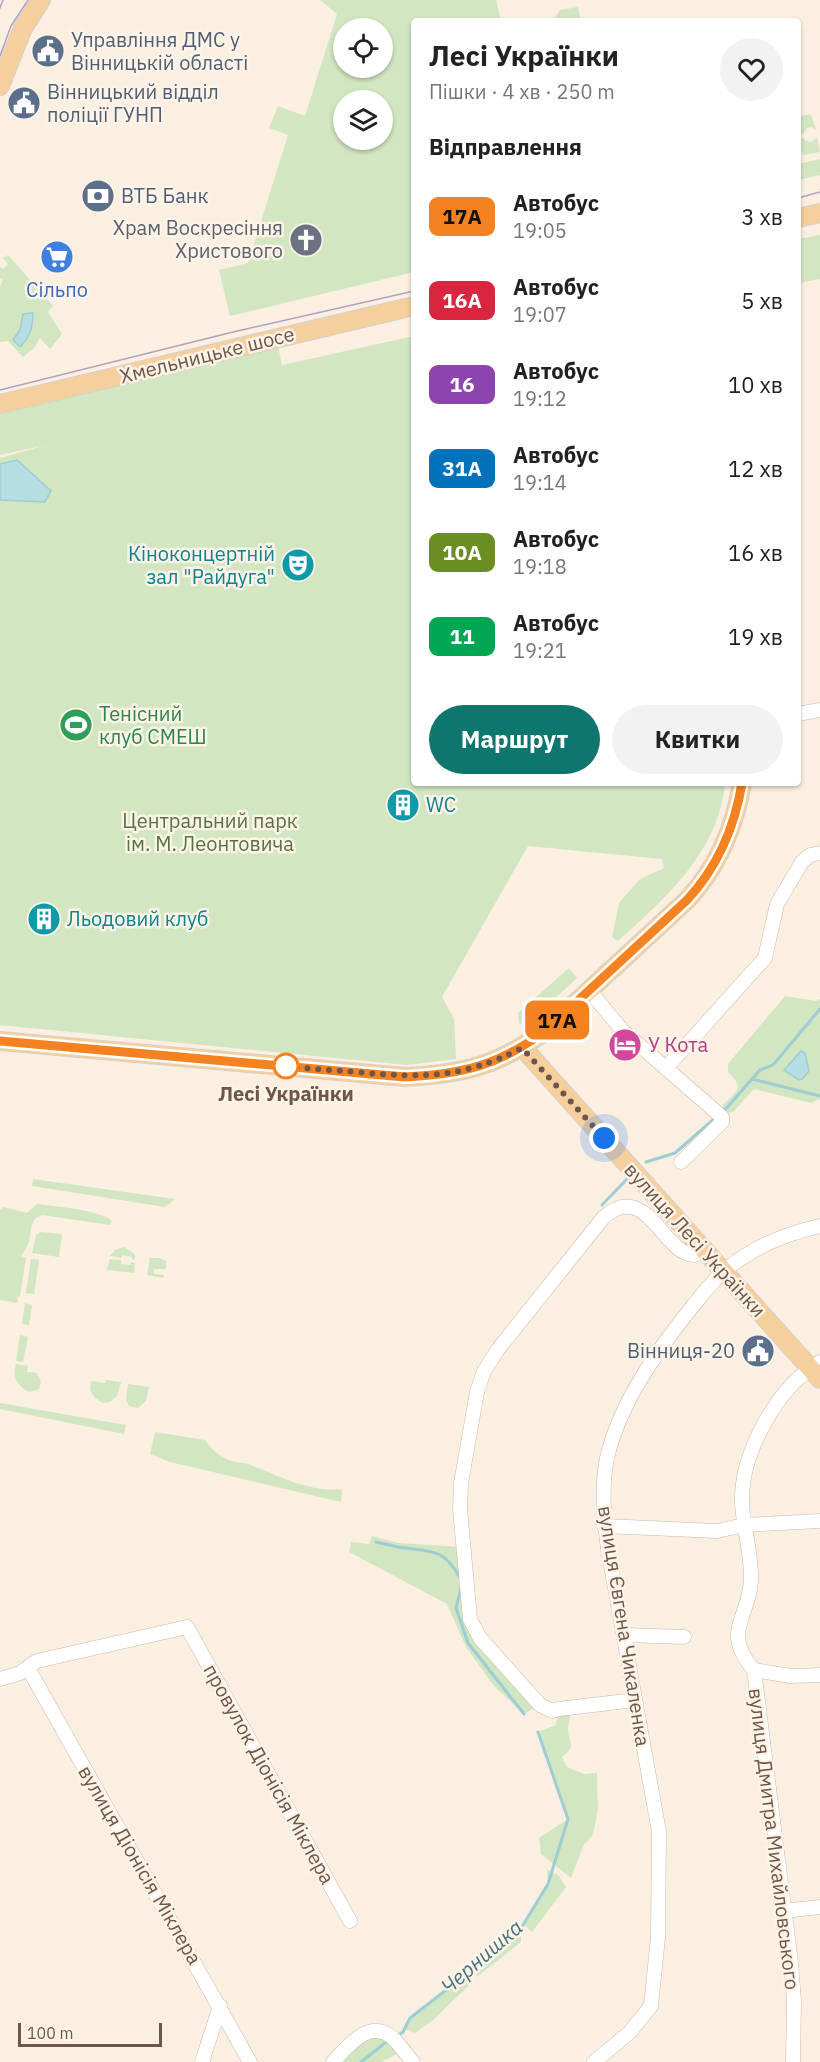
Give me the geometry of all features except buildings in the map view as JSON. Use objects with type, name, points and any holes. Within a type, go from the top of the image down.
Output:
[{"type":"main road","points":[[0,86],[22,28],[41,0]]},
{"type":"main road","points":[[801,217],[820,213]]},
{"type":"main road","name":"Хмельницьке шосе","points":[[0,406],[411,307]]},
{"type":"main road","points":[[0,1041],[405,1077],[443,1075],[476,1068],[522,1048],[545,1031],[679,909],[698,888],[715,863],[736,809],[741,786]]},
{"type":"main road","name":"вулиця Лесі Українки","points":[[522,1048],[723,1272],[817,1370]]},
{"type":"street","points":[[801,713],[820,710]]},
{"type":"street","points":[[666,1068],[765,958],[777,904],[802,862],[810,855],[820,853]]},
{"type":"street","points":[[589,990],[622,1030],[722,1116],[722,1122],[681,1162]]},
{"type":"street","points":[[635,1700],[559,1709],[552,1712],[540,1705],[480,1638],[470,1619],[459,1509],[463,1465],[477,1392],[484,1371],[499,1348],[603,1218],[621,1207],[634,1208],[647,1216],[685,1253],[695,1255],[702,1248]]},
{"type":"street","name":"вулиця Євгена Чикаленка","points":[[594,2062],[629,2033],[651,2006],[658,1937],[659,1832],[604,1526],[603,1496],[608,1458],[626,1409],[639,1385],[668,1339],[716,1278],[766,1243],[820,1226]]},
{"type":"street","name":"вулиця Дмитра Михайловського","points":[[795,2061],[794,2001],[754,1670],[742,1655],[737,1635],[738,1624],[751,1582],[744,1525],[744,1478],[763,1427],[780,1400],[817,1370]]},
{"type":"street","points":[[604,1526],[717,1531],[744,1525],[820,1521]]},
{"type":"street","name":"провулок Діонісія Міклера","points":[[28,1668],[37,1661],[187,1627],[350,1921]]},
{"type":"street","points":[[624,1635],[684,1637]]},
{"type":"street","points":[[0,1679],[28,1668]]},
{"type":"street","name":"вулиця Діонісія Міклера","points":[[28,1668],[250,2062]]},
{"type":"street","points":[[754,1670],[791,1676],[820,1675]]},
{"type":"street","points":[[784,1911],[820,1907]]},
{"type":"street","points":[[202,2062],[220,2006]]},
{"type":"street","points":[[333,2062],[363,2034],[377,2030],[394,2040],[413,2062]]},
{"type":"green space","points":[[320,0],[496,0],[500,18],[411,18],[411,273],[230,316],[219,270],[248,263],[288,135],[269,128],[278,106],[305,116],[333,27],[333,78],[393,78],[393,18],[336,18],[337,14]]},
{"type":"green space","points":[[578,7],[580,18],[555,18],[560,10]]},
{"type":"green space","points":[[811,114],[816,130],[812,127],[807,128],[801,134],[801,116]]},
{"type":"green space","points":[[817,137],[820,152],[803,155],[801,138],[812,142]]},
{"type":"green space","points":[[820,159],[820,175],[801,179],[801,163]]},
{"type":"green space","points":[[820,235],[820,279],[801,282],[801,238]]},
{"type":"green space","points":[[8,255],[53,306],[48,312],[62,334],[50,349],[40,338],[34,348],[23,357],[8,341],[0,342],[0,287],[3,279],[0,278],[0,267],[3,269],[8,264],[3,258]],"holes":[[[23,314],[33,324],[25,342],[13,340],[20,330]]]},
{"type":"green space","name":"Центральний парк ім. М. Леонтовича","points":[[411,337],[411,786],[725,786],[721,808],[712,830],[701,852],[671,890],[618,941],[612,937],[619,903],[640,879],[664,868],[662,859],[528,846],[442,997],[454,1019],[456,1059],[407,1065],[0,1025],[0,458],[46,445],[0,455],[0,413],[278,346],[282,365]]},
{"type":"green space","points":[[569,968],[577,978],[526,1025],[519,1023],[518,1013]]},
{"type":"green space","points":[[785,996],[816,1001],[820,999],[820,1099],[811,1103],[754,1089],[733,1112],[727,1113],[722,1108],[723,1105],[735,1093],[738,1086],[728,1072],[728,1064]]},
{"type":"green space","points":[[33,1179],[175,1199],[165,1207],[32,1186]]},
{"type":"green space","points":[[37,1204],[87,1211],[112,1221],[110,1225],[42,1215],[38,1217],[33,1223],[29,1242],[21,1256],[26,1258],[20,1296],[17,1297],[18,1303],[0,1300],[0,1210],[3,1207],[27,1213]]},
{"type":"green space","points":[[41,1232],[62,1234],[59,1257],[32,1253],[36,1235]]},
{"type":"green space","points":[[124,1247],[135,1254],[135,1259],[132,1260],[132,1257],[122,1255],[121,1258],[110,1256],[115,1250]]},
{"type":"green space","points":[[150,1258],[166,1261],[166,1269],[154,1269],[154,1274],[164,1275],[163,1278],[147,1275]]},
{"type":"green space","points":[[31,1259],[39,1260],[34,1294],[26,1293]]},
{"type":"green space","points":[[110,1259],[121,1260],[121,1264],[135,1263],[134,1273],[107,1270]]},
{"type":"green space","points":[[25,1303],[32,1305],[29,1325],[22,1324]]},
{"type":"green space","points":[[20,1335],[28,1337],[23,1362],[16,1361]]},
{"type":"green space","points":[[16,1364],[28,1366],[27,1372],[37,1373],[41,1382],[39,1389],[30,1392],[19,1384],[15,1377]]},
{"type":"green space","points":[[106,1380],[121,1382],[117,1396],[110,1402],[103,1403],[95,1398],[90,1390],[91,1381],[105,1383]]},
{"type":"green space","points":[[128,1384],[149,1387],[146,1401],[138,1408],[129,1406],[126,1400]]},
{"type":"green space","points":[[0,1403],[126,1425],[124,1434],[0,1409]]},
{"type":"green space","points":[[155,1432],[205,1440],[225,1458],[248,1464],[305,1486],[329,1490],[342,1489],[341,1502],[170,1462],[150,1454]]},
{"type":"green space","points":[[372,1536],[398,1543],[463,1547],[470,1619],[540,1705],[524,1714],[494,1686],[466,1647],[447,1604],[349,1552],[351,1542],[369,1544]]},
{"type":"green space","points":[[571,1711],[568,1731],[571,1748],[562,1757],[567,1767],[584,1774],[597,1773],[598,1809],[593,1835],[584,1844],[571,1878],[541,1854],[539,1838],[568,1819],[538,1732],[556,1725],[558,1713]]},
{"type":"green space","points":[[547,1869],[559,1876],[566,1887],[532,1932],[524,1924],[548,1884]]},
{"type":"green space","points":[[514,1928],[521,1936],[521,1942],[478,1976],[474,1973],[474,1969],[489,1957]]},
{"type":"green space","points":[[466,1975],[470,1981],[469,1985],[433,2020],[415,2033],[405,2029],[410,2018]]},
{"type":"green space","points":[[370,2031],[403,2051],[381,2062],[333,2062]]},
{"type":"water","points":[[33,313],[30,331],[20,347],[13,340],[20,330],[23,314]]},
{"type":"water","points":[[17,460],[51,491],[45,502],[0,500],[0,464]]},
{"type":"water","points":[[801,1051],[805,1053],[809,1071],[799,1080],[784,1070]]},
{"type":"waterway","points":[[724,1111],[760,1070],[773,1065],[820,1009]]},
{"type":"waterway","points":[[752,1079],[820,1096]]},
{"type":"waterway","name":"Чернишка","points":[[646,1162],[675,1153],[715,1118]]},
{"type":"waterway","name":"Чернишка","points":[[602,1205],[627,1179]]},
{"type":"waterway","points":[[376,1542],[431,1551],[449,1562],[460,1578]]},
{"type":"waterway","name":"Чернишка","points":[[461,1588],[456,1608],[468,1643],[524,1714]]},
{"type":"waterway","name":"Чернишка","points":[[397,2036],[403,2032],[410,2018],[498,1950],[520,1930],[548,1884],[568,1819],[538,1732]]},
{"type":"waterway","name":"Чернишка","points":[[361,2062],[385,2043]]},
{"type":"tram line","points":[[0,8],[3,0]]},
{"type":"tram line","points":[[0,56],[11,26],[28,0]]},
{"type":"tram line","points":[[801,197],[820,192]]},
{"type":"tram line","points":[[0,390],[233,332],[411,292]]},
{"type":"bus line","name":"17А","points":[[0,1041],[405,1077],[443,1075],[476,1068],[522,1048],[545,1031],[687,900],[715,863],[733,819],[741,786]]},
{"type":"place","name":"Управління ДМС у Вінницькій області","points":[[48,51]]},
{"type":"place","name":"Вінницький відділ поліції ГУНП","points":[[24,103]]},
{"type":"place","name":"ВТБ Банк","points":[[98,196]]},
{"type":"place","name":"Храм Воскресіння Христового","points":[[306,240]]},
{"type":"place","name":"Сільпо","points":[[57,257]]},
{"type":"place","name":"Кіноконцертній зал \"Райдуга\"","points":[[298,565]]},
{"type":"place","name":"Тенісний клуб СМЕШ","points":[[76,725]]},
{"type":"place","name":"WC","points":[[403,805]]},
{"type":"place","name":"Льодовий клуб","points":[[44,919]]},
{"type":"place","name":"У Кота","points":[[625,1045]]},
{"type":"place","name":"Лесі Українки","points":[[286,1066]]},
{"type":"place","name":"Вінниця-20","points":[[758,1351]]},
{"type":"route","points":[[286,1066],[405,1077],[443,1075],[476,1068],[522,1048],[604,1138]]}]
